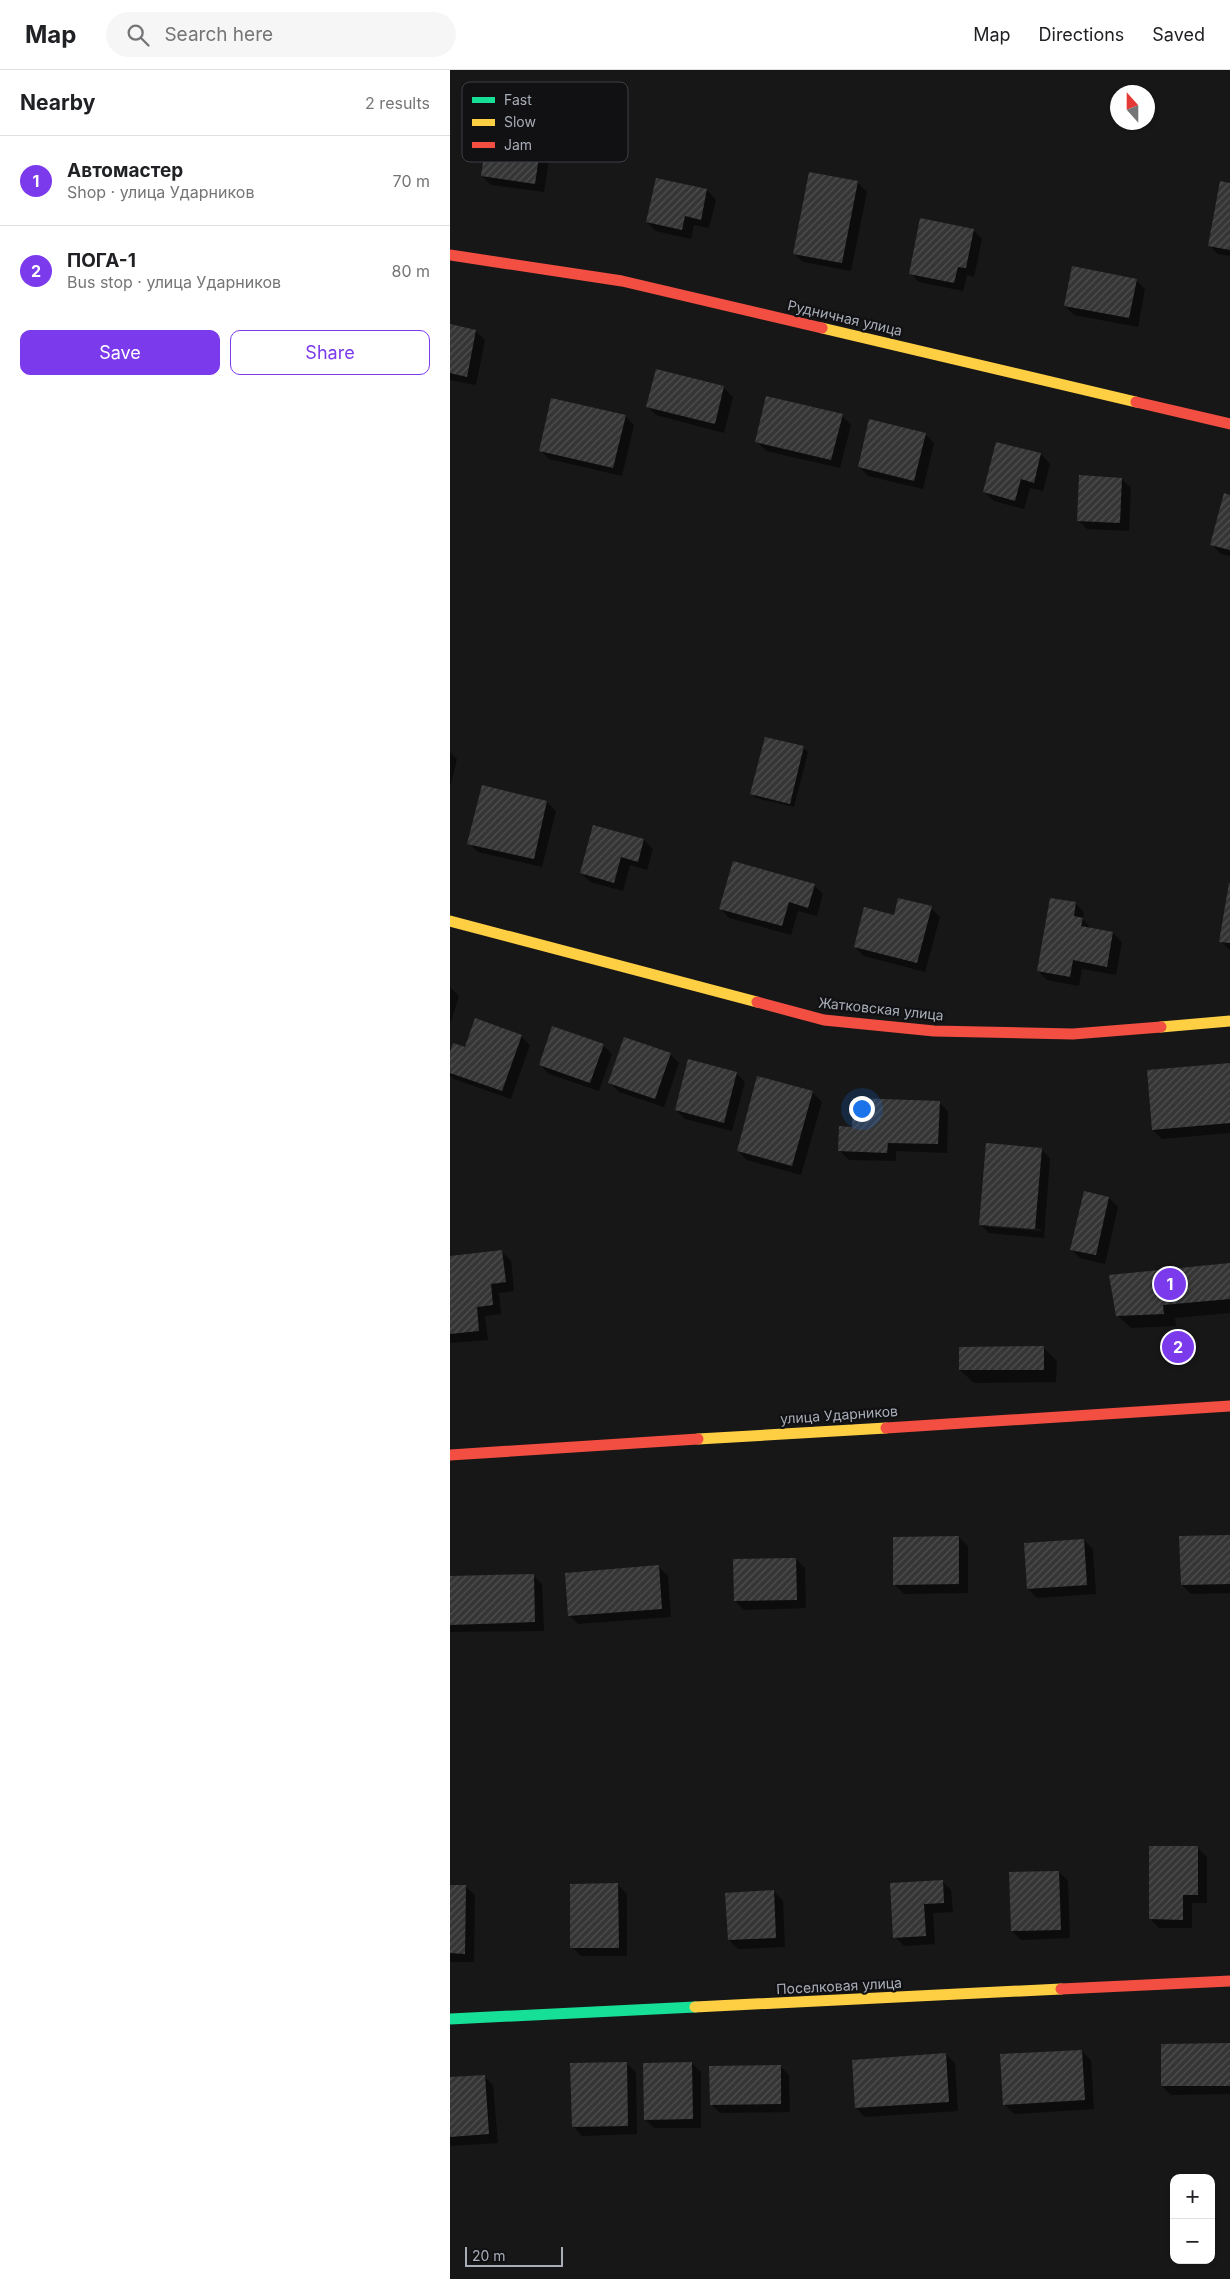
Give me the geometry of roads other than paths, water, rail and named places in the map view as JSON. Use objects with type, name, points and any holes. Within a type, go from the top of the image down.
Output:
[{"type":"street","name":"Рудничная улица","points":[[450,255],[622,281],[1230,424]]},
{"type":"street","name":"Жатковская улица","points":[[450,921],[824,1020],[934,1031],[1073,1034],[1230,1021]]},
{"type":"street","name":"улица Ударников","points":[[450,1455],[1230,1406]]},
{"type":"street","name":"Поселковая улица","points":[[450,2020],[1230,1981]]},
{"type":"place","name":"Автомастер","points":[[1170,1284]]},
{"type":"place","name":"ПОГА-1","points":[[1178,1347]]}]
